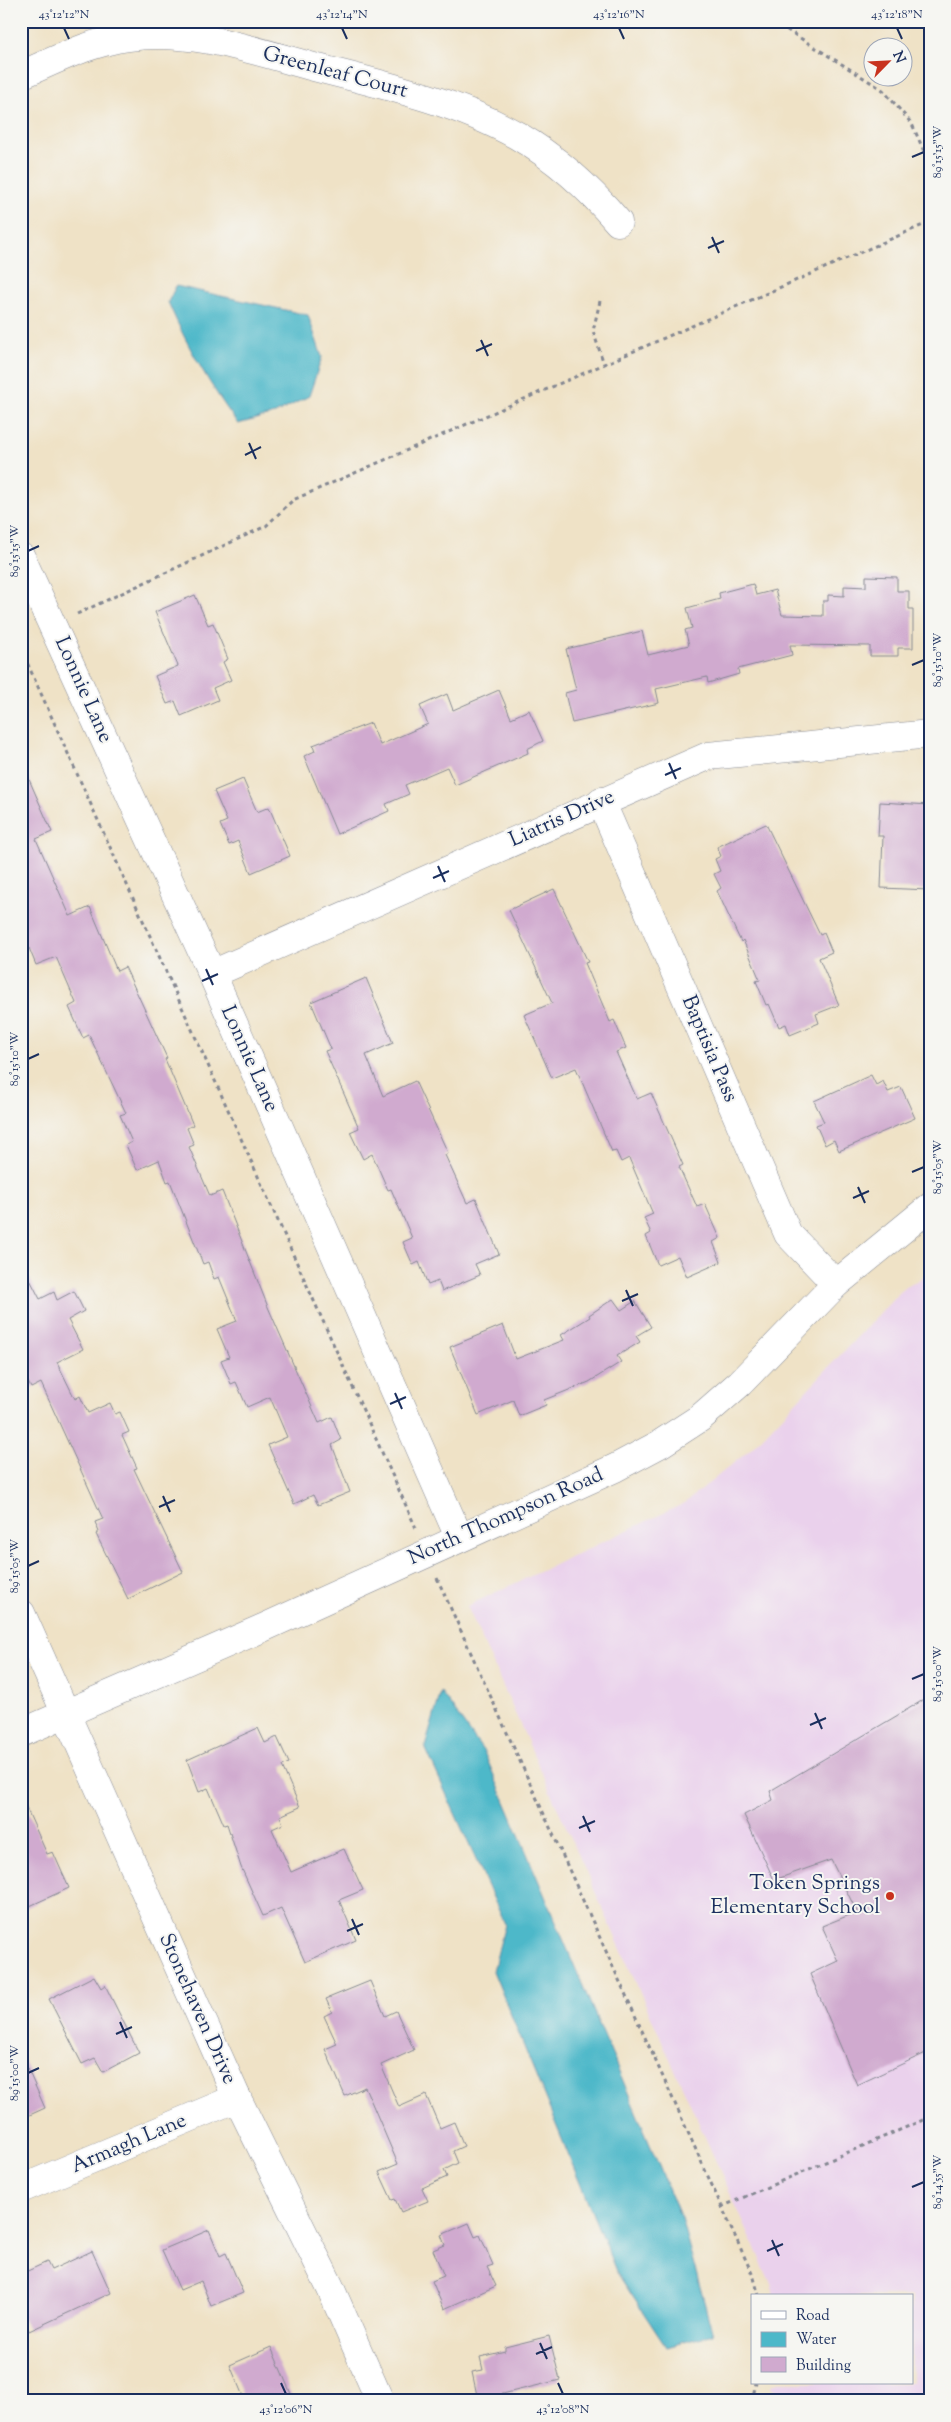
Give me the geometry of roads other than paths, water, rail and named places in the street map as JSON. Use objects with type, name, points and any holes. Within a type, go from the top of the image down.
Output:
[{"type":"street","name":"Greenleaf Court","points":[[21,75],[96,43],[128,37],[168,34],[238,47],[386,85],[479,117],[518,136],[549,157],[600,200],[618,222]]},
{"type":"street","name":"Lonnie Lane","points":[[21,556],[212,974],[459,1537]]},
{"type":"street","name":"Liatris Drive","points":[[212,974],[601,801],[708,756],[930,734]]},
{"type":"street","name":"Baptisia Pass","points":[[601,801],[788,1234],[836,1284]]},
{"type":"street","name":"North Thompson Road","points":[[21,1733],[264,1627],[459,1537],[615,1468],[660,1444],[700,1418],[740,1383],[836,1284],[930,1207]]},
{"type":"street","name":"Stonehaven Drive","points":[[21,1613],[237,2098],[330,2287],[380,2401]]},
{"type":"street","name":"Armagh Lane","points":[[21,2189],[237,2098]]},
{"type":"water","points":[[176,286],[308,315],[322,357],[309,396],[275,414],[238,424],[200,365],[175,318],[168,302]]},
{"type":"water","points":[[441,1692],[484,1752],[681,2218],[713,2334],[666,2347],[616,2271],[493,1971],[505,1924],[425,1747]]},
{"type":"place","name":"Token Springs Elementary School","points":[[890,1896]]}]
